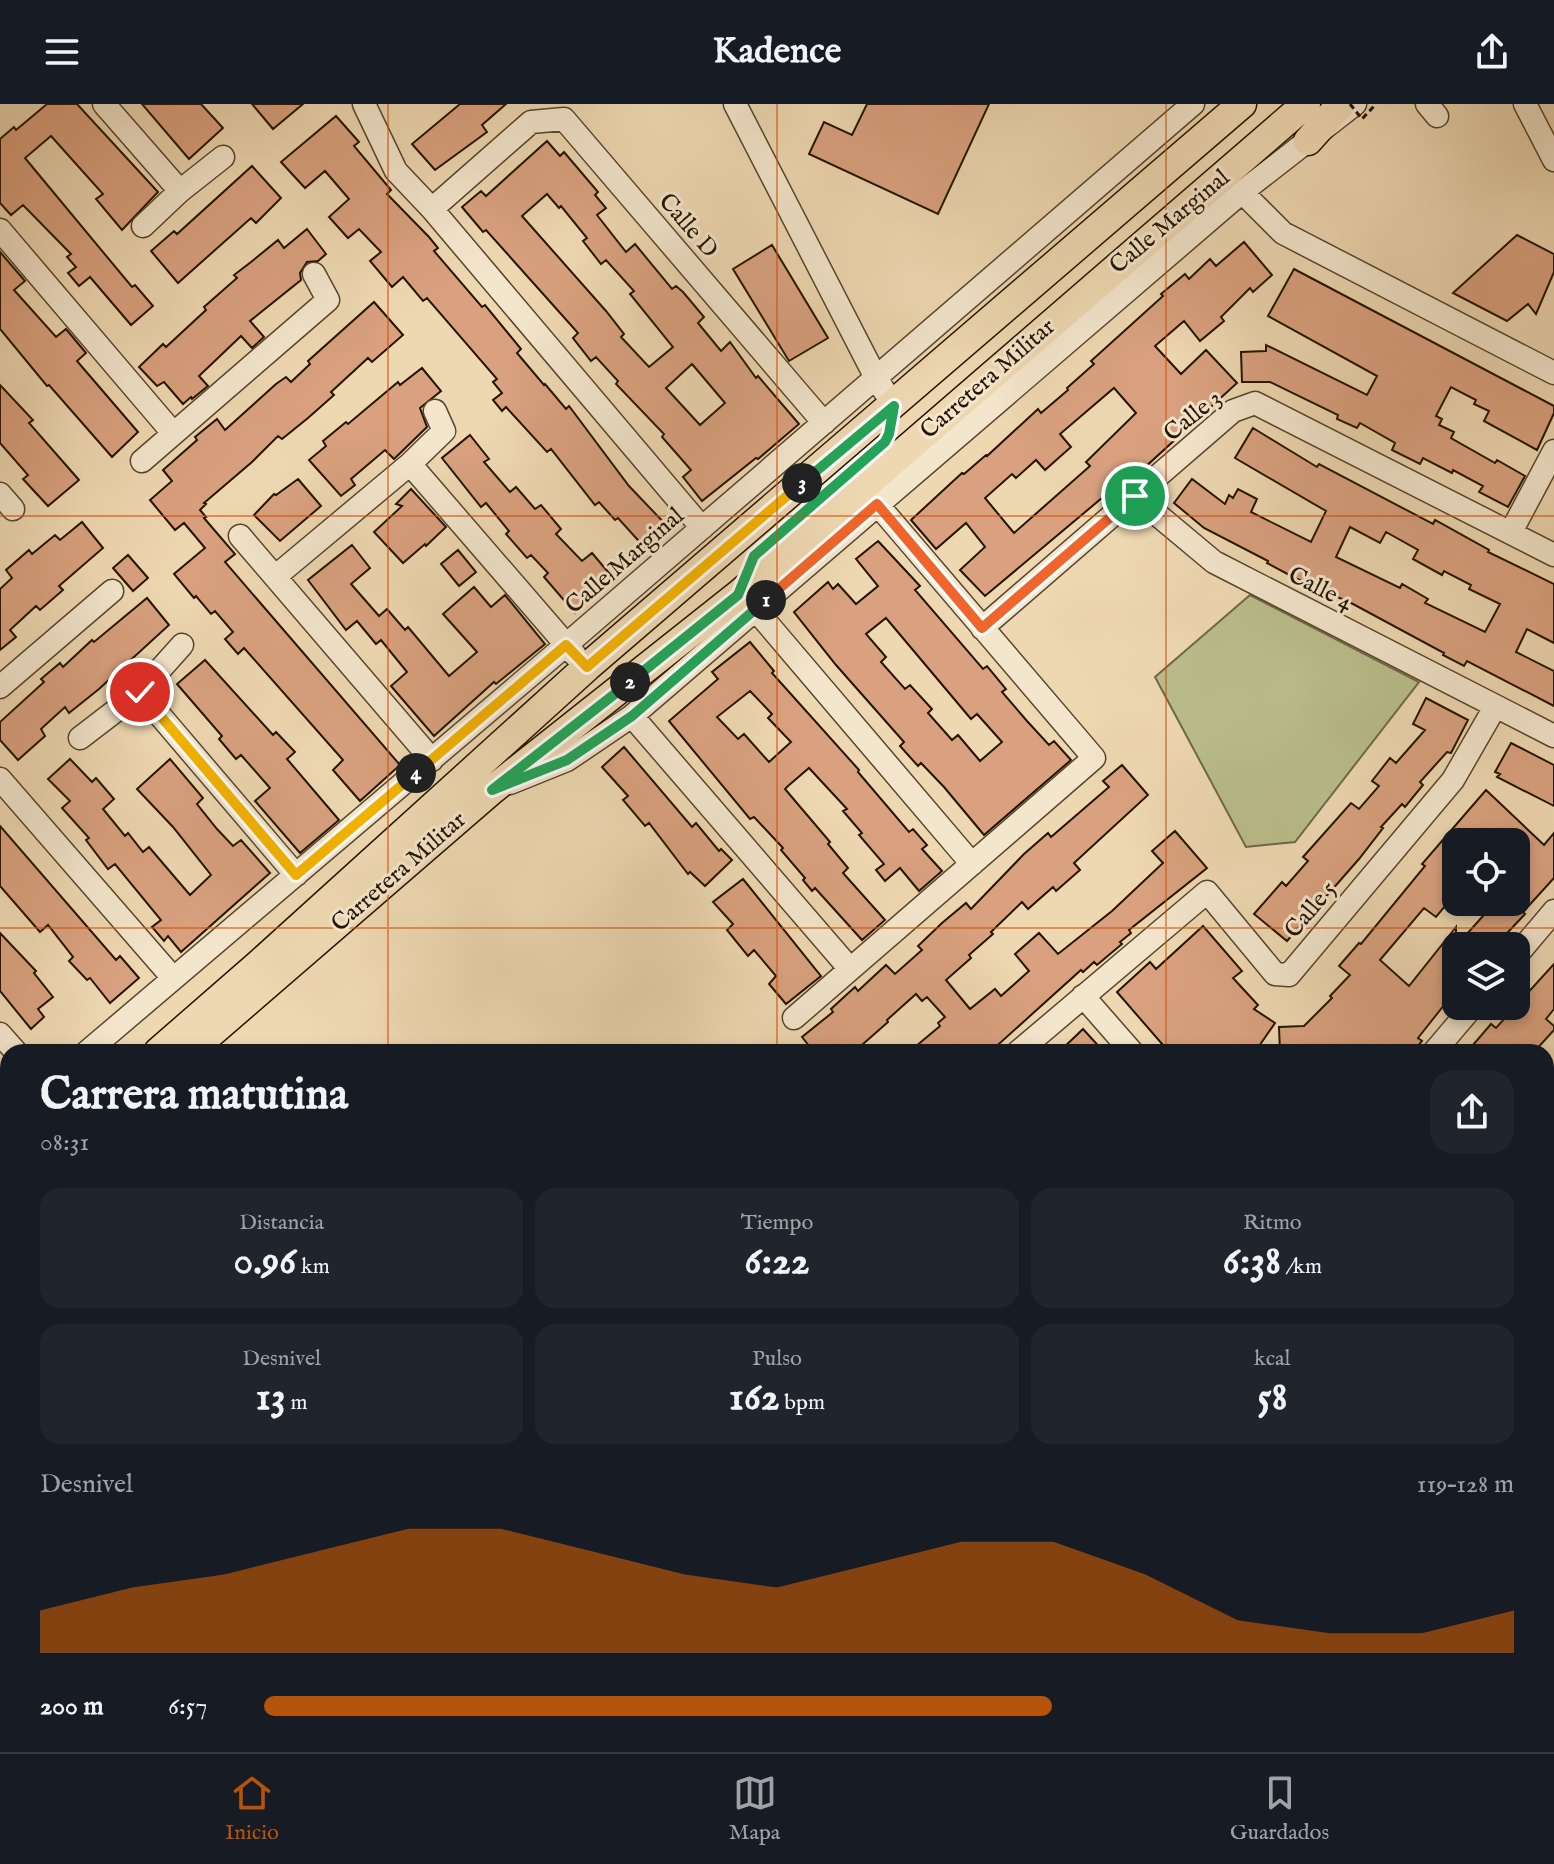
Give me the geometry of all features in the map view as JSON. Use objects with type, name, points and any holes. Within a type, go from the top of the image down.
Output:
[{"type":"main road","name":"Carretera Militar","points":[[167,1044],[587,667],[1242,104]]},
{"type":"main road","name":"Carretera Militar","points":[[198,1044],[492,790],[746,602],[1119,264],[1306,104]]},
{"type":"main road","points":[[1308,141],[1341,104]]},
{"type":"main road","points":[[746,602],[754,556],[885,442],[894,406],[908,408],[935,402],[1088,269],[1119,264]]},
{"type":"street","points":[[104,104],[180,191]]},
{"type":"street","points":[[364,104],[396,171],[432,209],[702,528]]},
{"type":"street","points":[[735,104],[876,378],[894,406]]},
{"type":"street","name":"Calle Marginal","points":[[96,1044],[432,760],[1193,104]]},
{"type":"street","name":"Calle Marginal","points":[[492,790],[567,760],[632,716],[746,602],[877,504],[1242,192],[1352,104]]},
{"type":"street","points":[[1525,104],[1551,148]]},
{"type":"street","name":"Calle D","points":[[432,209],[531,122],[564,119],[824,423]]},
{"type":"street","points":[[143,226],[223,157]]},
{"type":"street","points":[[1242,192],[1283,233],[1554,373]]},
{"type":"street","points":[[0,230],[173,433]]},
{"type":"street","points":[[142,461],[328,300],[314,274]]},
{"type":"street","name":"Calle 3","points":[[982,628],[1233,411],[1255,403],[1554,555]]},
{"type":"street","points":[[276,576],[410,464],[444,431],[435,411]]},
{"type":"street","points":[[1511,532],[1554,451]]},
{"type":"street","points":[[410,464],[587,667]]},
{"type":"street","name":"Calle 4","points":[[1135,496],[1214,562],[1554,736]]},
{"type":"street","points":[[794,1018],[1094,758],[877,504]]},
{"type":"street","points":[[240,536],[432,760]]},
{"type":"street","points":[[0,687],[112,591]]},
{"type":"street","points":[[746,602],[972,864]]},
{"type":"street","points":[[80,738],[140,692],[182,645]]},
{"type":"street","points":[[140,692],[296,875]]},
{"type":"street","name":"Calle 5","points":[[1083,996],[1207,892],[1275,974],[1289,975],[1453,780],[1495,707]]},
{"type":"street","points":[[632,716],[850,969]]},
{"type":"street","points":[[0,779],[173,978]]},
{"type":"street","points":[[1530,939],[1554,911]]},
{"type":"street","points":[[1027,1044],[1083,996],[1125,1044]]},
{"type":"street","points":[[1441,1044],[1461,1020]]},
{"type":"path","points":[[1352,104],[1362,119],[1376,104]]},
{"type":"green space","points":[[1250,595],[1419,682],[1295,842],[1246,847],[1155,677]]},
{"type":"building","points":[[47,104],[77,104],[158,192],[122,230],[96,199],[103,194],[51,136],[25,158],[132,287],[135,285],[153,306],[131,325],[90,277],[79,286],[68,273],[76,267],[67,257],[71,254],[23,205],[11,215],[0,203],[0,139]]},
{"type":"building","points":[[142,104],[201,104],[223,128],[189,159]]},
{"type":"building","points":[[252,104],[303,104],[273,129]]},
{"type":"building","points":[[460,104],[506,104],[482,125],[487,132],[435,170],[412,144]]},
{"type":"building","points":[[867,104],[989,104],[938,214],[809,154],[824,122],[852,135]]},
{"type":"building","points":[[336,116],[359,142],[354,146],[391,190],[387,194],[429,237],[438,248],[434,251],[521,349],[517,353],[566,409],[569,406],[629,486],[669,528],[646,549],[618,518],[615,520],[599,502],[595,505],[551,449],[547,452],[506,407],[502,411],[493,400],[502,393],[493,382],[497,379],[427,298],[423,301],[403,277],[392,287],[370,261],[381,252],[359,229],[348,238],[329,217],[349,199],[325,171],[305,188],[281,162]]},
{"type":"building","points":[[547,141],[560,156],[564,152],[598,192],[595,195],[606,208],[597,215],[626,252],[635,244],[672,289],[676,286],[683,292],[704,317],[698,323],[721,351],[730,342],[756,378],[758,376],[799,424],[702,501],[683,477],[691,470],[662,437],[664,434],[616,384],[618,381],[596,357],[591,361],[573,338],[578,333],[462,207],[481,191],[486,196]],"holes":[[[547,194],[587,238],[583,241],[601,264],[606,260],[634,291],[630,294],[673,347],[649,367],[621,337],[624,334],[606,311],[522,216]],[[692,364],[725,403],[700,425],[666,388]]]},
{"type":"building","points":[[252,166],[281,198],[256,223],[251,218],[178,283],[151,251],[174,231],[177,234]]},
{"type":"building","points":[[307,229],[326,254],[318,261],[307,262],[300,273],[301,280],[250,321],[264,337],[252,348],[241,336],[199,376],[208,386],[183,404],[164,382],[157,386],[139,367],[206,310],[204,307],[237,278],[234,275],[278,240],[284,248]]},
{"type":"building","points":[[1517,235],[1554,254],[1554,272],[1536,314],[1528,304],[1507,321],[1453,293]]},
{"type":"building","points":[[1244,242],[1272,275],[1253,292],[1250,288],[1221,317],[1224,321],[1200,341],[1184,321],[1155,346],[1181,374],[1206,350],[1237,383],[1143,469],[1140,466],[985,596],[960,570],[985,547],[966,523],[936,549],[911,520],[1038,409],[1041,413],[1068,390],[1094,364],[1091,361],[1185,274],[1189,279],[1210,259],[1216,266]],"holes":[[[1114,388],[1136,413],[1086,462],[1090,466],[1014,533],[985,498],[1012,474],[1016,478],[1036,460],[1045,470],[1071,447],[1060,434]]]},
{"type":"building","points":[[772,245],[828,338],[789,361],[733,269]]},
{"type":"building","points":[[0,252],[25,281],[14,290],[56,337],[66,329],[86,353],[77,361],[138,432],[112,457],[0,329]]},
{"type":"building","points":[[1294,269],[1554,406],[1554,413],[1537,450],[1484,421],[1489,411],[1451,387],[1436,416],[1442,419],[1439,425],[1454,432],[1451,438],[1525,476],[1508,507],[1479,492],[1483,486],[1453,470],[1452,473],[1423,458],[1420,464],[1392,450],[1395,443],[1360,423],[1357,428],[1337,419],[1338,415],[1270,382],[1242,382],[1241,352],[1266,351],[1266,345],[1367,395],[1377,376],[1268,316]]},
{"type":"building","points":[[374,302],[403,335],[372,362],[368,358],[331,392],[334,395],[282,439],[278,436],[200,510],[235,554],[225,562],[400,765],[360,801],[333,770],[343,760],[244,648],[238,654],[225,639],[233,632],[215,611],[211,614],[196,596],[194,598],[174,574],[205,548],[184,523],[175,530],[150,500],[172,481],[163,470],[197,440],[195,437],[217,419],[225,430],[276,384],[286,377],[291,382],[310,364],[308,361]]},
{"type":"building","points":[[422,368],[441,391],[420,408],[427,427],[394,459],[385,450],[351,479],[355,485],[341,496],[309,460],[326,446],[323,441],[346,422],[348,424],[398,382],[400,385]]},
{"type":"building","points":[[0,385],[33,420],[29,423],[79,480],[48,506],[23,479],[28,475],[0,443]]},
{"type":"building","points":[[1253,428],[1317,467],[1319,464],[1433,524],[1435,520],[1488,552],[1554,584],[1554,643],[1527,629],[1516,652],[1554,671],[1554,706],[1467,661],[1464,666],[1353,604],[1295,578],[1204,528],[1174,503],[1192,479],[1225,504],[1229,495],[1233,498],[1238,489],[1257,499],[1251,512],[1311,542],[1326,511],[1235,458]],"holes":[[[1350,527],[1380,543],[1386,532],[1418,550],[1413,559],[1442,575],[1444,571],[1471,585],[1469,589],[1500,604],[1485,632],[1425,603],[1428,599],[1402,584],[1400,588],[1336,557]]]},
{"type":"building","points":[[470,435],[489,459],[484,462],[510,492],[516,487],[535,509],[541,505],[561,529],[556,534],[582,561],[592,553],[614,579],[575,613],[544,577],[548,573],[531,555],[527,558],[506,534],[509,531],[486,503],[481,507],[442,458]]},
{"type":"building","points":[[298,479],[321,506],[280,541],[254,515],[274,494]]},
{"type":"building","points":[[411,489],[446,527],[403,563],[374,532],[402,506],[396,504]]},
{"type":"building","points":[[82,522],[103,548],[59,586],[63,590],[40,610],[36,606],[10,630],[16,637],[0,650],[0,589],[12,578],[6,570],[29,550],[32,554],[55,535],[60,540]]},
{"type":"building","points":[[878,541],[920,586],[915,590],[983,669],[987,666],[1006,689],[1002,692],[1027,721],[1049,745],[1054,741],[1071,760],[984,835],[944,787],[900,746],[904,742],[794,612],[828,582],[833,589],[838,584],[856,604],[878,586],[856,559]],"holes":[[[886,618],[971,719],[977,714],[1002,742],[980,761],[958,735],[952,740],[928,713],[932,709],[910,685],[905,689],[881,662],[886,657],[866,634]]]},
{"type":"building","points":[[352,545],[370,568],[351,584],[379,616],[387,609],[405,630],[408,627],[449,676],[477,652],[443,614],[474,587],[491,607],[505,595],[545,644],[496,684],[494,682],[434,736],[391,686],[407,672],[381,640],[376,644],[357,621],[346,630],[308,580]]},
{"type":"building","points":[[458,550],[476,572],[459,586],[441,564]]},
{"type":"building","points":[[128,555],[148,578],[133,591],[113,568]]},
{"type":"building","points":[[147,598],[169,625],[69,713],[65,707],[41,729],[45,736],[18,760],[0,740],[0,722],[44,682],[41,679],[60,663],[63,667],[92,640],[94,642]]},
{"type":"building","points":[[750,642],[774,671],[772,673],[859,770],[909,832],[913,829],[927,845],[922,849],[942,871],[919,891],[900,868],[885,881],[876,870],[884,864],[859,835],[862,833],[843,811],[847,809],[809,768],[788,786],[785,789],[848,868],[843,873],[885,920],[862,940],[815,888],[812,891],[781,850],[783,848],[754,817],[750,819],[669,721],[718,679],[712,672]],"holes":[[[750,691],[772,714],[768,718],[791,742],[769,762],[744,734],[738,739],[717,717]]]},
{"type":"building","points":[[205,660],[273,735],[276,732],[295,752],[287,759],[339,820],[300,853],[255,801],[270,788],[241,755],[236,759],[219,739],[222,736],[177,684]]},
{"type":"building","points":[[1426,698],[1468,720],[1451,753],[1447,752],[1420,782],[1423,785],[1405,807],[1402,804],[1381,827],[1359,859],[1287,941],[1254,914],[1282,882],[1286,886],[1308,861],[1303,857],[1351,803],[1359,809],[1379,786],[1372,781],[1390,758],[1396,763],[1425,730],[1413,724]]},
{"type":"building","points":[[1511,743],[1554,765],[1554,806],[1497,777],[1500,774],[1495,772]]},
{"type":"building","points":[[624,747],[692,827],[696,823],[719,851],[721,849],[732,860],[705,886],[690,872],[688,874],[649,823],[645,826],[623,800],[628,796],[602,767]]},
{"type":"building","points":[[70,759],[92,782],[96,778],[114,799],[103,809],[125,836],[128,833],[143,852],[149,847],[190,895],[211,875],[173,827],[137,789],[170,759],[203,798],[197,804],[217,829],[233,846],[241,840],[270,873],[181,952],[168,936],[164,941],[152,927],[161,920],[115,864],[108,869],[86,840],[89,838],[62,808],[70,801],[48,779]]},
{"type":"building","points":[[1122,765],[1148,795],[1074,863],[1080,870],[1056,891],[1053,887],[1028,909],[1022,902],[969,955],[971,958],[946,980],[970,1009],[995,989],[1001,996],[1029,971],[1015,954],[1039,933],[1058,954],[1112,911],[1163,863],[1152,851],[1175,831],[1207,868],[1129,930],[1131,933],[1120,942],[1122,944],[1097,965],[1094,962],[1083,972],[1081,970],[999,1044],[919,1044],[940,1026],[938,1023],[945,1017],[927,997],[922,1001],[916,994],[863,1044],[808,1044],[802,1037],[833,1012],[831,1009],[855,987],[858,991],[886,965],[895,974],[922,950],[918,946],[942,923],[966,903],[971,909],[1024,854],[1048,833],[1051,837],[1109,787],[1103,781]]},
{"type":"building","points":[[1486,790],[1526,828],[1453,828]]},
{"type":"building","points":[[0,826],[116,960],[120,956],[139,978],[110,1003],[90,978],[87,980],[69,961],[73,957],[48,925],[40,932],[0,886]]},
{"type":"building","points":[[1530,832],[1544,845],[1554,833],[1554,878],[1530,904]]},
{"type":"building","points":[[1442,841],[1442,910],[1436,917],[1424,908],[1380,960],[1409,986],[1442,945],[1442,1008],[1418,1038],[1422,1041],[1420,1044],[1280,1044],[1279,1027],[1304,1026],[1332,998],[1330,996],[1350,975],[1339,966],[1425,866],[1422,864]]},
{"type":"building","points":[[743,879],[821,976],[786,1004],[769,984],[776,976],[754,950],[748,956],[727,930],[733,924],[713,902]]},
{"type":"building","points":[[1483,916],[1523,916],[1508,932],[1469,932]]},
{"type":"building","points":[[1203,926],[1242,971],[1233,978],[1258,1005],[1254,1009],[1275,1023],[1261,1044],[1162,1044],[1117,992],[1150,962],[1156,969]]},
{"type":"building","points":[[0,933],[36,971],[34,973],[53,997],[38,1009],[44,1017],[31,1029],[0,991]]},
{"type":"building","points":[[1554,964],[1554,1009],[1546,1019],[1554,1030],[1541,1044],[1474,1044],[1491,1024],[1496,1028],[1503,1020],[1530,1020],[1530,990]]},
{"type":"building","points":[[1083,1029],[1097,1044],[1067,1044]]},
{"type":"route","points":[[140,692],[296,875],[566,645],[587,667],[894,406],[885,442],[754,556],[738,595],[492,790],[567,760],[632,716],[877,504],[982,628],[1135,496]]}]
